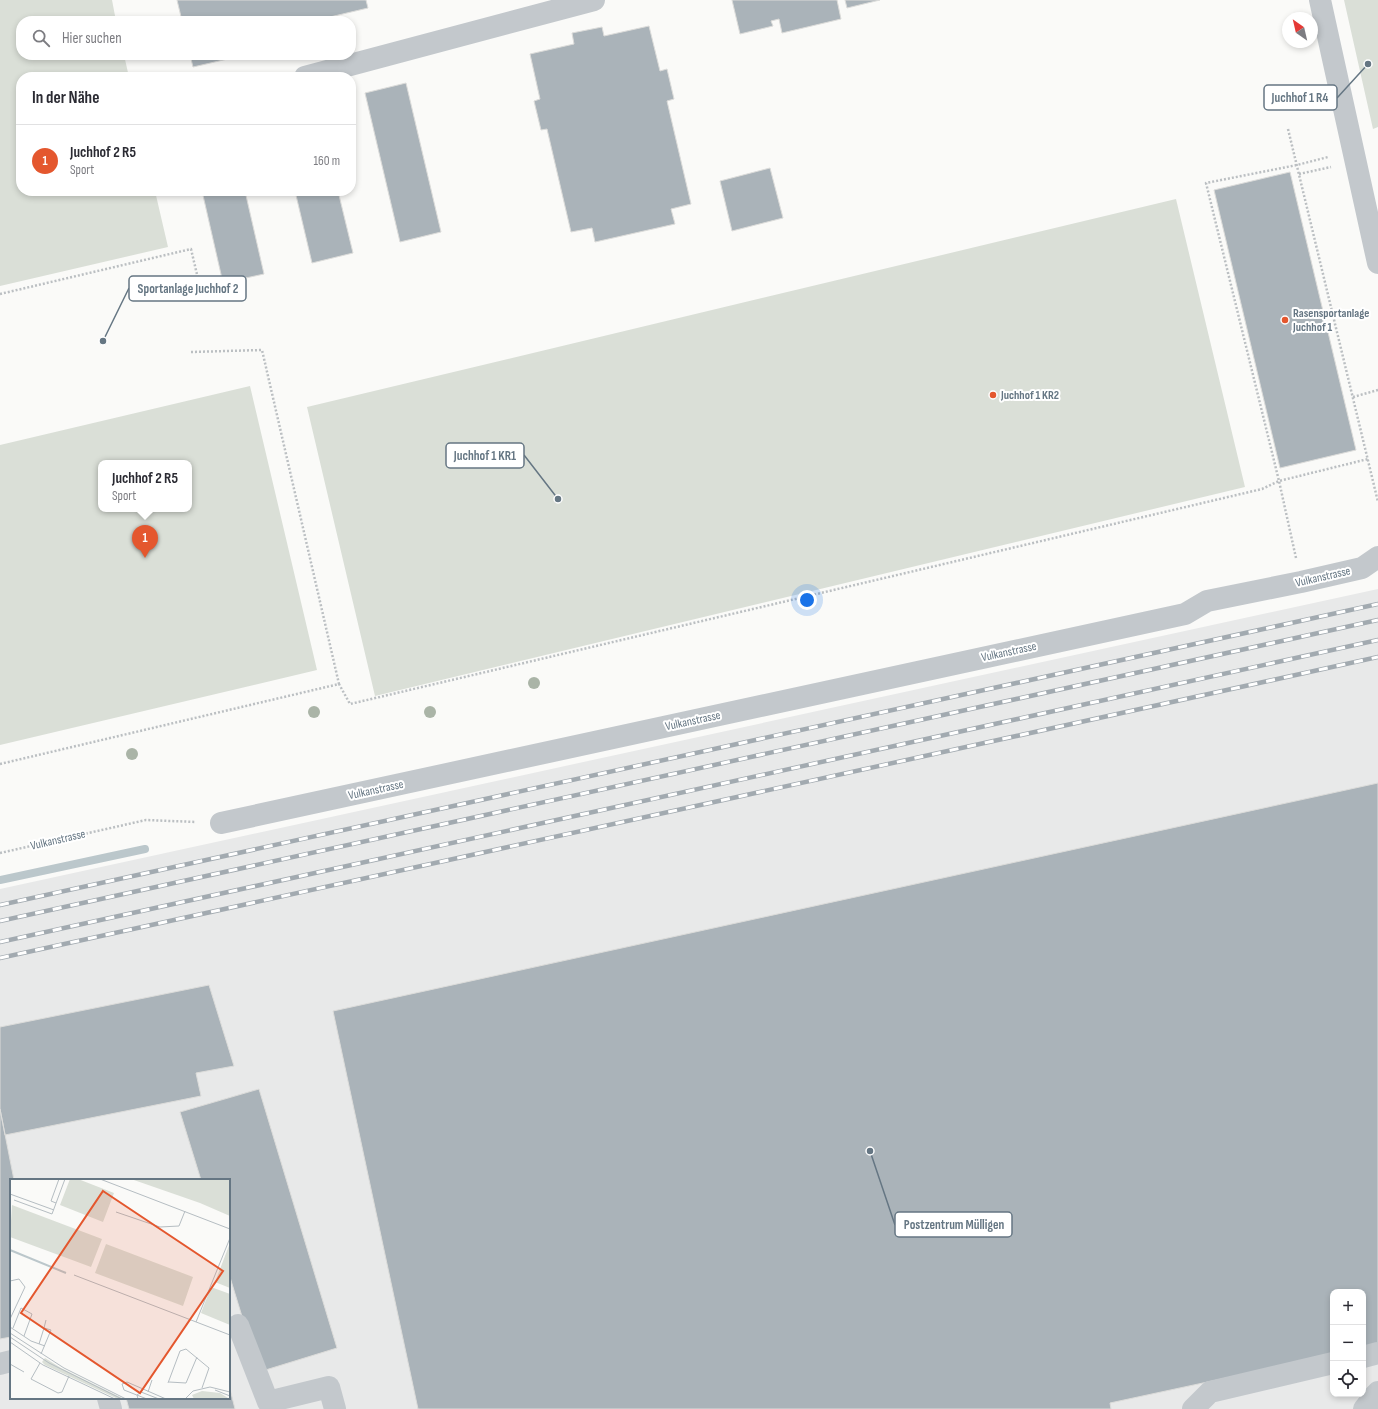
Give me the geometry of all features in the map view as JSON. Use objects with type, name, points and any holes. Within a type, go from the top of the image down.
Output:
[{"type":"street","points":[[325,72],[594,0]]},
{"type":"street","points":[[1320,0],[1378,263]]},
{"type":"street","name":"Vulkanstrasse","points":[[220,823],[1185,614],[1207,601],[1362,568],[1378,557]]},
{"type":"street","points":[[238,1325],[269,1406],[329,1387],[335,1409]]},
{"type":"street","points":[[1366,1355],[1378,1353]]},
{"type":"street","points":[[0,1364],[10,1361]]},
{"type":"street","points":[[1193,1409],[1210,1392],[1330,1365]]},
{"type":"street","points":[[1364,1409],[1378,1392]]},
{"type":"street","points":[[108,1399],[111,1409]]},
{"type":"path","points":[[1288,129],[1378,502]]},
{"type":"path","points":[[1301,582],[1279,481],[1206,183],[1297,165],[1354,157]]},
{"type":"path","points":[[1299,174],[1354,157]]},
{"type":"path","points":[[0,294],[190,250],[198,283],[178,293]]},
{"type":"path","points":[[191,352],[262,350],[339,684],[350,704],[1262,489],[1279,481],[1368,459]]},
{"type":"path","points":[[1353,397],[1378,390]]},
{"type":"path","points":[[0,764],[339,684]]},
{"type":"path","name":"Vulkanstrasse","points":[[0,853],[146,820],[220,823]]},
{"type":"shaded area","points":[[0,0],[112,0],[115,16],[16,16],[16,60],[125,60],[128,72],[16,72],[16,196],[156,196],[168,247],[0,286]]},
{"type":"shaded area","points":[[1344,0],[1378,0],[1378,127],[1373,129]]},
{"type":"shaded area","points":[[1176,199],[1245,487],[375,696],[307,407]]},
{"type":"shaded area","points":[[250,386],[317,670],[0,745],[0,445]]},
{"type":"shaded area","points":[[1378,589],[1378,1409],[0,1409],[0,889]]},
{"type":"building","points":[[177,0],[366,0],[368,8],[334,16],[181,16]]},
{"type":"building","points":[[732,0],[837,0],[841,19],[782,33],[779,19],[771,21],[773,26],[740,34]]},
{"type":"building","points":[[845,0],[880,0],[847,8]]},
{"type":"building","points":[[649,26],[660,71],[667,69],[674,99],[667,101],[691,204],[671,209],[675,224],[595,242],[592,228],[571,232],[547,129],[541,130],[534,101],[540,99],[530,54],[574,44],[572,33],[602,27],[604,36]]},
{"type":"building","points":[[191,60],[223,60],[193,67]]},
{"type":"building","points":[[406,83],[441,232],[400,242],[365,93]]},
{"type":"building","points":[[770,168],[783,218],[732,231],[720,181]]},
{"type":"building","name":"Rasensportanlage Juchhof 1","points":[[1290,172],[1356,450],[1280,468],[1214,190]]},
{"type":"building","points":[[203,196],[246,196],[264,274],[223,283]]},
{"type":"building","points":[[296,196],[339,196],[353,253],[312,263]]},
{"type":"building","points":[[1378,783],[1378,1345],[1366,1347],[1366,1289],[1330,1289],[1330,1356],[1110,1403],[1111,1409],[418,1409],[333,1011]]},
{"type":"building","points":[[209,985],[234,1066],[196,1073],[201,1096],[5,1135],[0,1109],[0,1027]]},
{"type":"building","points":[[259,1089],[337,1348],[259,1372],[230,1277],[230,1179],[201,1179],[180,1112]]},
{"type":"building","points":[[0,1109],[14,1179],[10,1179],[10,1337],[0,1339]]},
{"type":"building","points":[[230,1389],[235,1409],[129,1409],[126,1399],[230,1399]]},
{"type":"waterway","points":[[0,880],[145,849]]},
{"type":"railway","points":[[0,905],[1378,604]]},
{"type":"railway","points":[[0,921],[1378,620]]},
{"type":"railway","points":[[0,942],[1378,640]]},
{"type":"railway","points":[[0,958],[1378,657]]},
{"type":"place","name":"Juchhof 1 R4","points":[[1368,64]]},
{"type":"place","name":"Rasensportanlage Juchhof 1","points":[[1285,320]]},
{"type":"place","name":"Sportanlage Juchhof 2","points":[[103,341]]},
{"type":"place","name":"Juchhof 1 KR2","points":[[993,395]]},
{"type":"place","name":"Juchhof 1 KR1","points":[[558,499]]},
{"type":"place","name":"Juchhof 2 R5","points":[[145,558]]},
{"type":"place","name":"Postzentrum Mülligen","points":[[870,1151]]}]
